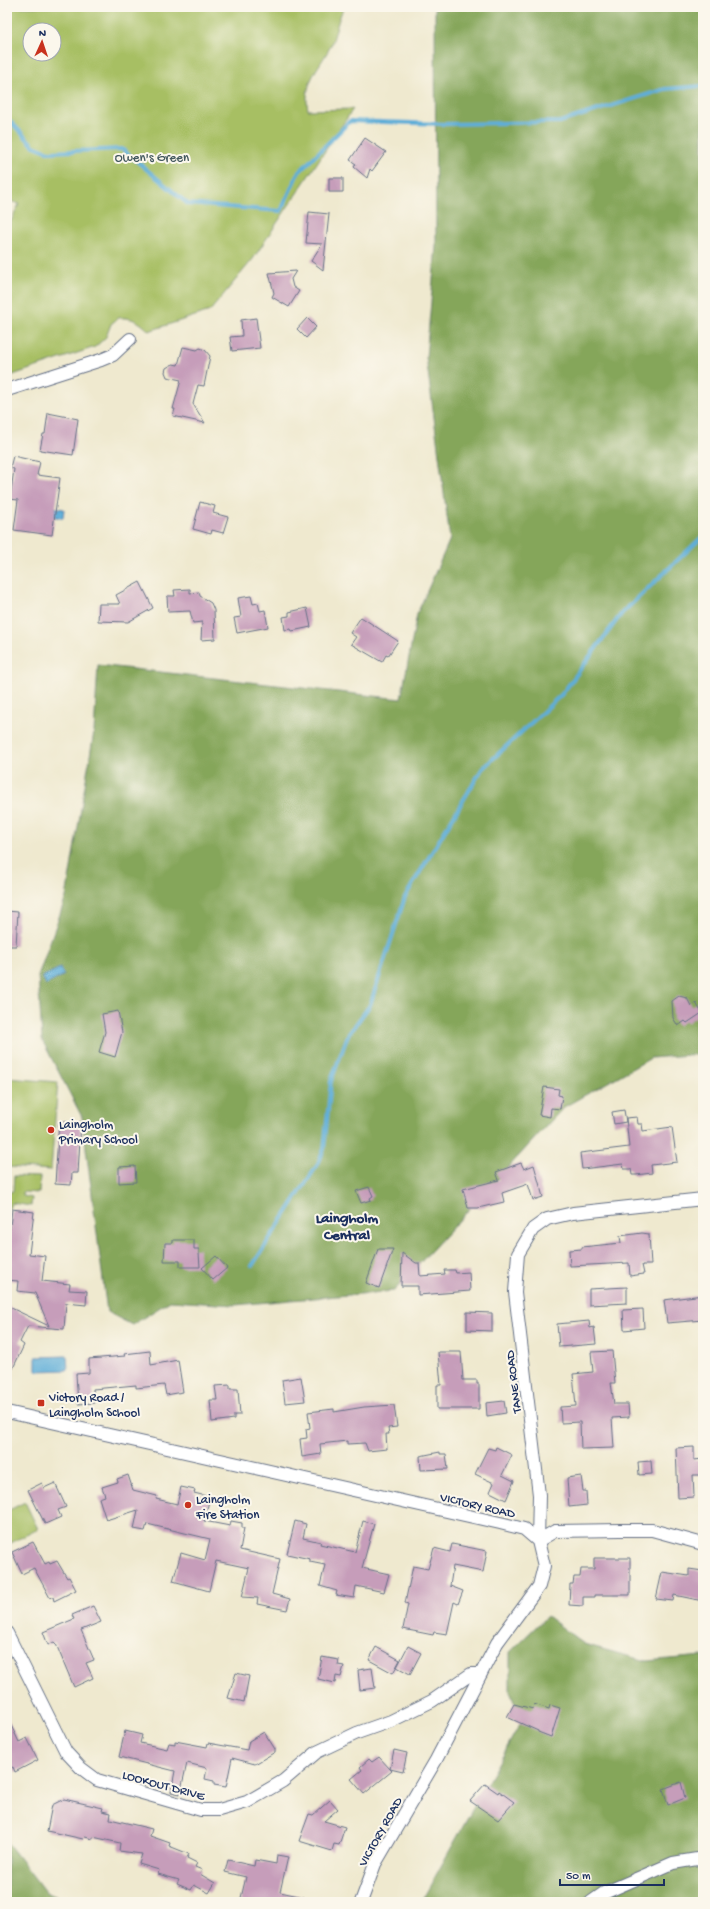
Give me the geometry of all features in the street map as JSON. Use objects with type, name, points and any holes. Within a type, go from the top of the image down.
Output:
[{"type":"street","points":[[7,390],[101,360],[112,355],[130,339]]},
{"type":"street","name":"TANE ROAD","points":[[538,1541],[539,1495],[516,1292],[518,1254],[533,1229],[547,1219],[573,1213],[703,1199]]},
{"type":"street","name":"VICTORY ROAD","points":[[7,1412],[500,1523],[524,1529],[538,1541],[544,1566],[539,1586],[497,1643],[436,1760],[375,1864],[361,1902]]},
{"type":"street","points":[[538,1541],[555,1531],[652,1530],[703,1544]]},
{"type":"street","name":"LOOKOUT DRIVE","points":[[7,1633],[66,1752],[80,1768],[97,1780],[201,1810],[219,1810],[247,1802],[283,1780],[317,1752],[357,1733],[391,1721],[432,1701],[471,1674],[481,1674]]},
{"type":"street","points":[[591,1902],[604,1893],[673,1863],[703,1858]]},
{"type":"green space","name":"Owen's Green","points":[[7,7],[344,7],[332,43],[310,82],[307,99],[308,110],[353,109],[253,259],[210,311],[149,331],[135,320],[118,318],[111,324],[106,337],[95,347],[7,377],[7,230],[19,204],[7,200]]},
{"type":"green space","points":[[435,7],[703,7],[703,1054],[651,1058],[564,1107],[394,1291],[235,1305],[170,1301],[132,1325],[107,1312],[82,1117],[42,1040],[38,976],[66,897],[94,732],[98,665],[401,699],[417,614],[450,539],[426,357],[436,246]]},
{"type":"green space","points":[[7,1078],[58,1082],[51,1170],[7,1167]]},
{"type":"green space","points":[[14,1176],[40,1177],[39,1193],[22,1192],[23,1196],[32,1198],[31,1206],[12,1203],[7,1211],[7,1193],[13,1191]]},
{"type":"green space","points":[[25,1502],[38,1529],[7,1545],[7,1511]]},
{"type":"green space","points":[[547,1616],[584,1644],[646,1661],[703,1656],[703,1902],[421,1902],[521,1722],[510,1691],[510,1652]]},
{"type":"green space","points":[[7,1842],[46,1893],[76,1902],[7,1902]]},
{"type":"water","points":[[44,506],[64,509],[63,518],[42,515]]},
{"type":"water","points":[[60,968],[64,975],[46,985],[42,977]]},
{"type":"water","points":[[67,1356],[68,1370],[36,1371],[36,1357]]},
{"type":"building","points":[[365,138],[386,152],[372,171],[370,169],[367,178],[354,167],[356,164],[350,160]]},
{"type":"building","points":[[329,178],[343,178],[343,192],[329,192]]},
{"type":"building","points":[[309,212],[329,214],[323,270],[311,261],[322,244],[306,243]]},
{"type":"building","points":[[296,271],[291,279],[293,287],[299,291],[289,307],[272,297],[274,293],[269,273]]},
{"type":"building","points":[[256,318],[260,348],[232,351],[230,337],[242,336],[241,320]]},
{"type":"building","points":[[307,318],[316,327],[306,338],[297,329]]},
{"type":"building","points":[[183,347],[197,350],[200,348],[205,350],[210,356],[204,386],[198,385],[193,404],[205,423],[173,416],[175,409],[173,409],[181,380],[167,377],[165,372],[166,368],[173,364],[178,365]]},
{"type":"building","points":[[48,413],[78,419],[73,455],[40,450],[43,434],[45,434]]},
{"type":"building","points":[[13,456],[40,462],[37,475],[60,478],[52,535],[14,530],[18,500],[10,499],[14,469],[10,468]]},
{"type":"building","points":[[200,502],[215,506],[213,513],[228,517],[223,533],[212,530],[211,534],[193,529]]},
{"type":"building","points":[[140,582],[153,608],[128,622],[98,621],[99,604],[120,604],[116,595]]},
{"type":"building","points":[[190,589],[190,593],[199,592],[200,596],[211,603],[214,610],[215,639],[201,640],[202,622],[193,623],[190,611],[168,612],[167,596],[175,596],[174,590]]},
{"type":"building","points":[[251,596],[253,604],[258,603],[260,611],[265,610],[268,627],[237,633],[234,618],[241,617],[238,598]]},
{"type":"building","points":[[307,608],[311,627],[292,631],[291,629],[285,630],[283,617],[289,616],[289,612]]},
{"type":"building","points":[[361,617],[398,641],[382,662],[351,644],[356,637],[350,633]]},
{"type":"building","points":[[7,911],[18,912],[16,946],[7,946]]},
{"type":"building","points":[[679,996],[687,998],[691,1006],[696,1003],[702,1013],[687,1023],[685,1021],[678,1026],[673,1018],[672,1001]]},
{"type":"building","points":[[118,1011],[122,1032],[115,1057],[99,1052],[105,1032],[102,1014]]},
{"type":"building","points":[[544,1087],[559,1089],[558,1095],[562,1096],[560,1109],[551,1108],[550,1117],[539,1115]]},
{"type":"building","points":[[624,1110],[626,1122],[614,1124],[612,1112]]},
{"type":"building","points":[[637,1117],[638,1124],[642,1124],[643,1131],[672,1127],[677,1162],[651,1165],[652,1173],[636,1175],[632,1175],[631,1169],[624,1169],[623,1164],[582,1169],[580,1153],[629,1147],[626,1118]]},
{"type":"building","points":[[59,1121],[81,1122],[78,1173],[72,1173],[71,1185],[55,1184]]},
{"type":"building","points":[[521,1163],[524,1169],[534,1165],[543,1197],[533,1200],[528,1184],[502,1193],[504,1202],[478,1208],[468,1208],[463,1189],[499,1180],[496,1172]]},
{"type":"building","points":[[135,1166],[136,1182],[119,1183],[119,1167]]},
{"type":"building","points":[[369,1187],[373,1196],[370,1198],[371,1200],[361,1203],[356,1191]]},
{"type":"building","points":[[12,1209],[34,1212],[29,1254],[45,1256],[42,1281],[70,1284],[69,1290],[87,1291],[86,1305],[66,1303],[64,1329],[28,1326],[20,1342],[24,1345],[7,1381],[7,1306],[49,1326],[35,1293],[17,1291],[18,1281],[7,1280],[7,1252]]},
{"type":"building","points":[[642,1233],[649,1234],[651,1265],[642,1265],[644,1274],[630,1276],[629,1263],[570,1266],[569,1250],[582,1249],[582,1247],[621,1243],[620,1236]]},
{"type":"building","points":[[173,1240],[194,1240],[194,1249],[199,1249],[200,1267],[180,1267],[180,1261],[164,1261],[165,1243],[173,1243]]},
{"type":"building","points":[[378,1249],[393,1249],[379,1288],[366,1283]]},
{"type":"building","points":[[402,1253],[416,1263],[419,1263],[420,1276],[445,1274],[444,1270],[455,1270],[456,1273],[469,1272],[470,1291],[418,1295],[418,1286],[401,1286]]},
{"type":"building","points":[[216,1256],[227,1268],[213,1280],[202,1268]]},
{"type":"building","points":[[627,1287],[627,1303],[589,1305],[589,1289]]},
{"type":"building","points":[[703,1295],[703,1320],[667,1323],[664,1300]]},
{"type":"building","points":[[643,1309],[644,1328],[624,1330],[623,1310]]},
{"type":"building","points":[[467,1312],[492,1313],[492,1331],[467,1330]]},
{"type":"building","points":[[589,1321],[590,1328],[594,1327],[596,1344],[559,1347],[557,1324]]},
{"type":"building","points":[[150,1351],[151,1365],[178,1360],[183,1392],[166,1395],[164,1385],[136,1388],[136,1385],[93,1389],[94,1403],[78,1404],[76,1374],[89,1373],[89,1359],[125,1356],[124,1354]]},
{"type":"building","points":[[612,1351],[615,1383],[611,1383],[614,1404],[628,1404],[629,1417],[612,1418],[614,1448],[581,1449],[580,1422],[561,1423],[560,1407],[576,1406],[573,1374],[593,1372],[591,1352]]},
{"type":"building","points":[[438,1352],[461,1352],[463,1380],[477,1380],[477,1384],[479,1384],[479,1409],[437,1409],[437,1385],[441,1385]]},
{"type":"building","points":[[301,1377],[305,1401],[285,1403],[282,1380]]},
{"type":"building","points":[[230,1385],[230,1389],[238,1389],[240,1415],[234,1415],[234,1419],[212,1422],[210,1400],[217,1400],[215,1386]]},
{"type":"building","points":[[504,1401],[506,1413],[487,1416],[486,1403]]},
{"type":"building","points":[[394,1405],[397,1427],[388,1428],[389,1434],[386,1434],[387,1449],[368,1451],[365,1443],[347,1444],[347,1441],[320,1444],[321,1454],[302,1457],[300,1439],[307,1438],[306,1429],[310,1428],[308,1412],[334,1409],[334,1412],[364,1407]]},
{"type":"building","points":[[496,1447],[512,1455],[502,1475],[514,1481],[506,1500],[490,1492],[494,1483],[475,1474],[488,1448],[495,1450]]},
{"type":"building","points":[[694,1447],[694,1460],[703,1459],[703,1475],[693,1475],[694,1497],[678,1498],[676,1448]]},
{"type":"building","points":[[440,1452],[440,1454],[446,1454],[448,1469],[421,1470],[420,1456]]},
{"type":"building","points":[[651,1461],[652,1474],[639,1475],[638,1462]]},
{"type":"building","points":[[128,1475],[133,1490],[157,1496],[156,1499],[177,1504],[181,1487],[195,1490],[194,1493],[210,1497],[204,1521],[230,1526],[231,1521],[242,1523],[242,1528],[244,1528],[240,1550],[280,1559],[272,1594],[290,1599],[287,1610],[257,1604],[258,1598],[242,1597],[249,1568],[216,1561],[209,1591],[173,1581],[181,1553],[205,1560],[210,1539],[147,1524],[145,1531],[134,1529],[138,1510],[106,1520],[99,1498],[105,1496],[102,1487],[118,1482],[117,1479]]},
{"type":"building","points":[[581,1476],[583,1491],[586,1491],[587,1505],[569,1507],[567,1478]]},
{"type":"building","points":[[42,1483],[44,1488],[55,1483],[66,1507],[58,1510],[61,1517],[45,1524],[28,1490]]},
{"type":"building","points":[[295,1521],[306,1524],[303,1538],[321,1542],[320,1544],[355,1552],[363,1521],[374,1524],[362,1568],[389,1574],[384,1592],[356,1586],[354,1598],[336,1595],[337,1591],[320,1586],[325,1565],[310,1562],[310,1559],[287,1554]]},
{"type":"building","points":[[33,1542],[45,1564],[49,1562],[50,1564],[57,1561],[67,1578],[69,1577],[76,1590],[54,1601],[53,1597],[50,1598],[34,1568],[22,1574],[12,1552]]},
{"type":"building","points":[[452,1544],[487,1551],[483,1572],[453,1566],[450,1586],[463,1591],[458,1604],[454,1602],[447,1634],[434,1632],[433,1635],[403,1629],[408,1604],[405,1603],[413,1566],[428,1569],[434,1548],[450,1552]]},
{"type":"building","points":[[594,1558],[630,1558],[630,1595],[594,1595],[594,1597],[583,1597],[583,1606],[569,1605],[570,1584],[573,1584],[574,1577],[580,1577],[581,1569],[594,1569]]},
{"type":"building","points":[[689,1569],[703,1571],[703,1601],[674,1595],[673,1601],[656,1599],[662,1572],[689,1576]]},
{"type":"building","points":[[93,1606],[101,1622],[81,1630],[94,1660],[86,1663],[93,1678],[74,1687],[56,1644],[54,1642],[48,1645],[43,1632],[74,1619],[72,1615]]},
{"type":"building","points":[[408,1646],[421,1653],[410,1674],[397,1667]]},
{"type":"building","points":[[376,1647],[400,1660],[393,1673],[369,1660]]},
{"type":"building","points":[[322,1657],[339,1660],[338,1665],[344,1666],[341,1677],[336,1676],[335,1683],[318,1679]]},
{"type":"building","points":[[372,1668],[375,1688],[360,1690],[358,1670]]},
{"type":"building","points":[[236,1673],[249,1676],[244,1702],[228,1698]]},
{"type":"building","points":[[514,1704],[533,1709],[534,1704],[549,1709],[550,1705],[560,1708],[551,1737],[507,1717]]},
{"type":"building","points":[[7,1717],[19,1742],[27,1738],[38,1760],[15,1772],[13,1767],[7,1770]]},
{"type":"building","points":[[125,1731],[142,1735],[140,1743],[167,1749],[169,1743],[175,1744],[175,1741],[207,1747],[208,1743],[247,1750],[249,1741],[264,1732],[275,1749],[275,1752],[255,1764],[232,1758],[226,1787],[214,1785],[214,1781],[205,1779],[207,1768],[187,1763],[180,1794],[171,1792],[175,1771],[119,1757]]},
{"type":"building","points":[[394,1750],[407,1753],[403,1772],[390,1769]]},
{"type":"building","points":[[379,1757],[392,1771],[364,1794],[351,1779],[362,1770],[360,1767],[369,1759],[372,1762]]},
{"type":"building","points":[[681,1782],[685,1798],[668,1805],[663,1789]]},
{"type":"building","points":[[485,1784],[498,1793],[499,1791],[514,1802],[498,1820],[470,1801]]},
{"type":"building","points":[[64,1799],[103,1808],[102,1811],[111,1813],[110,1819],[152,1829],[150,1836],[170,1843],[169,1846],[189,1854],[187,1858],[197,1863],[195,1867],[202,1870],[200,1874],[215,1883],[209,1893],[194,1885],[191,1890],[177,1884],[179,1880],[158,1874],[159,1870],[139,1864],[142,1854],[119,1851],[120,1843],[93,1837],[93,1839],[85,1837],[83,1839],[47,1831],[52,1805]]},
{"type":"building","points":[[330,1800],[338,1809],[324,1821],[345,1827],[339,1845],[334,1844],[332,1851],[299,1841],[309,1814],[313,1815]]},
{"type":"building","points":[[277,1855],[288,1857],[280,1892],[304,1897],[304,1902],[240,1902],[246,1877],[225,1872],[228,1860],[254,1866],[255,1860],[276,1864]]},
{"type":"waterway","points":[[7,118],[34,146],[49,152],[122,149],[188,204],[281,211],[298,173],[350,121],[445,124],[560,122],[665,89],[703,86]]},
{"type":"waterway","points":[[252,1266],[318,1164],[324,1149],[331,1081],[348,1035],[370,1005],[405,897],[482,769],[562,694],[622,613],[703,536]]},
{"type":"place","name":"Laingholm Primary School","points":[[51,1130]]},
{"type":"place","name":"Victory Road / Laingholm School","points":[[41,1403]]},
{"type":"place","name":"Laingholm Fire Station","points":[[188,1505]]},
{"type":"district","name":"Laingholm Central","points":[[347,1226]]}]
